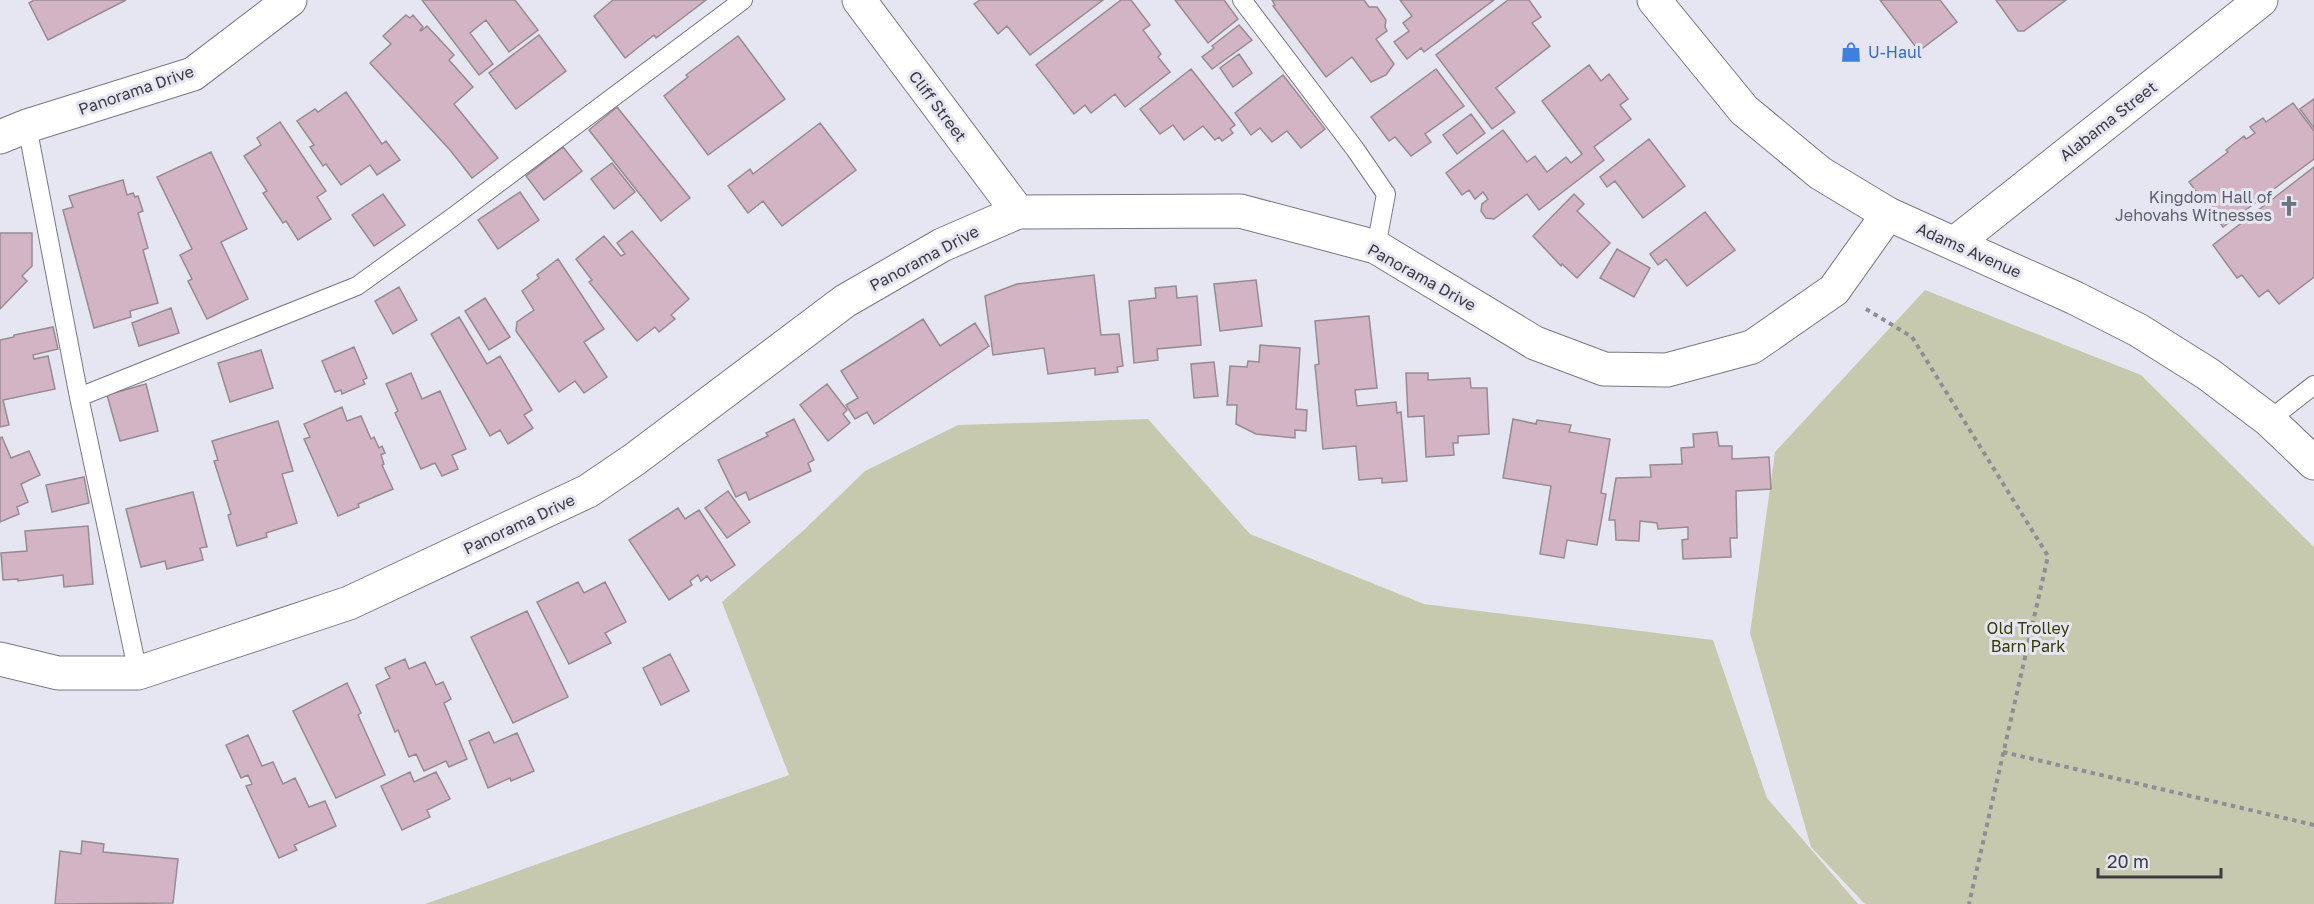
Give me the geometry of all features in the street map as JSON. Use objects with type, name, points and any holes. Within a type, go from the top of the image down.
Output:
[{"type":"street","name":"Panorama Drive","points":[[14,131],[194,74],[290,0]]},
{"type":"street","name":"Cliff Street","points":[[859,0],[1018,212]]},
{"type":"street","name":"Adams Avenue","points":[[1654,0],[1743,110],[1820,173],[1888,214],[2075,298],[2138,330],[2208,374],[2269,420],[2314,463]]},
{"type":"street","name":"Alabama Street","points":[[1955,243],[2261,0]]},
{"type":"street","name":"Panorama Drive","points":[[0,659],[58,673],[138,673],[349,603],[588,491],[635,459],[845,301],[942,245],[1018,212],[1240,211],[1376,247],[1535,343],[1604,369],[1667,370],[1752,347],[1834,290],[1888,214]]},
{"type":"lane","points":[[79,397],[357,286],[453,218],[743,0]]},
{"type":"lane","points":[[1242,0],[1355,149],[1386,194],[1376,247]]},
{"type":"lane","points":[[14,131],[79,397],[138,673]]},
{"type":"lane","points":[[2269,420],[2314,386]]},
{"type":"path","points":[[1834,290],[1912,337],[2048,556],[1969,904]]},
{"type":"path","points":[[2003,752],[2314,825]]},
{"type":"green space","name":"Old Trolley Barn Park","points":[[1925,290],[2141,375],[2314,547],[2314,904],[1865,904],[1811,847],[1750,633],[1775,452]]},
{"type":"green space","points":[[1148,419],[1250,534],[1424,604],[1713,640],[1767,798],[1858,904],[425,904],[789,775],[722,602],[806,528],[865,471],[958,425]]},
{"type":"building","points":[[34,0],[126,0],[48,40],[29,3]]},
{"type":"building","points":[[422,0],[515,0],[538,30],[509,52],[486,20],[470,33],[493,64],[479,75]]},
{"type":"building","points":[[613,0],[706,0],[656,38],[654,35],[625,58],[594,16]]},
{"type":"building","points":[[980,0],[1103,0],[1030,55],[1007,26],[998,34],[974,4]]},
{"type":"building","points":[[1121,0],[1131,0],[1150,25],[1143,30],[1161,54],[1158,57],[1170,72],[1125,107],[1115,94],[1091,113],[1085,105],[1074,114],[1036,65]]},
{"type":"building","points":[[1175,0],[1224,0],[1238,19],[1208,43]]},
{"type":"building","points":[[1272,0],[1364,0],[1369,7],[1377,7],[1386,20],[1387,31],[1376,39],[1394,64],[1386,75],[1371,82],[1352,57],[1326,77],[1273,6],[1275,5]]},
{"type":"building","points":[[1400,0],[1494,0],[1424,52],[1421,48],[1407,59],[1394,42],[1409,31],[1403,23],[1412,16]]},
{"type":"building","points":[[1508,0],[1529,0],[1541,17],[1532,23],[1550,46],[1496,88],[1515,112],[1492,129],[1436,55]]},
{"type":"building","points":[[1880,0],[1940,0],[1957,22],[1919,51]]},
{"type":"building","points":[[1996,0],[2066,0],[2024,31],[2018,31]]},
{"type":"building","points":[[406,15],[410,18],[413,15],[423,27],[421,31],[427,26],[454,55],[449,60],[473,87],[454,104],[498,158],[472,178],[450,150],[370,63],[391,44],[383,36]]},
{"type":"building","points":[[1239,25],[1252,40],[1212,69],[1202,57]]},
{"type":"building","points":[[539,35],[566,71],[516,109],[489,73]]},
{"type":"building","points":[[738,36],[785,99],[708,155],[664,96],[688,77],[686,75]]},
{"type":"building","points":[[1239,54],[1252,73],[1233,87],[1220,68]]},
{"type":"building","points":[[1589,65],[1601,81],[1609,74],[1628,99],[1620,105],[1631,119],[1594,147],[1604,160],[1539,210],[1527,194],[1494,219],[1486,218],[1481,211],[1482,204],[1488,199],[1483,192],[1475,199],[1469,190],[1462,195],[1446,173],[1503,130],[1527,162],[1535,156],[1547,172],[1566,157],[1571,163],[1582,154],[1542,101]]},
{"type":"building","points":[[1191,69],[1235,125],[1230,129],[1233,133],[1222,141],[1219,137],[1215,140],[1203,126],[1184,140],[1173,125],[1160,134],[1140,109]]},
{"type":"building","points":[[1436,69],[1464,106],[1425,134],[1431,142],[1411,156],[1395,137],[1389,141],[1371,117]]},
{"type":"building","points":[[1283,75],[1325,129],[1301,148],[1287,131],[1272,142],[1260,128],[1251,135],[1235,113]]},
{"type":"building","points":[[346,92],[382,144],[386,141],[400,160],[377,175],[370,165],[341,185],[326,164],[323,166],[310,147],[314,145],[297,121],[315,109],[318,112]]},
{"type":"building","points":[[2314,99],[2314,128],[2300,109]]},
{"type":"building","points":[[2293,103],[2314,131],[2314,159],[2223,227],[2189,182],[2228,152],[2226,150],[2244,136],[2246,139],[2255,133],[2250,127],[2263,118],[2266,122]]},
{"type":"building","points":[[617,107],[690,198],[661,221],[589,130]]},
{"type":"building","points":[[1471,114],[1485,133],[1457,154],[1443,135]]},
{"type":"building","points":[[280,122],[326,191],[317,197],[331,219],[298,240],[286,221],[283,223],[263,193],[267,191],[244,156],[261,145],[257,138]]},
{"type":"building","points":[[820,123],[856,170],[782,226],[763,201],[748,213],[728,186],[750,169],[753,174]]},
{"type":"building","points":[[1649,139],[1685,186],[1643,218],[1615,181],[1607,187],[1600,177]]},
{"type":"building","points":[[563,147],[582,171],[544,200],[526,176]]},
{"type":"building","points":[[211,152],[247,229],[221,242],[248,299],[207,319],[188,281],[192,279],[180,255],[192,249],[157,177]]},
{"type":"building","points":[[612,163],[635,192],[614,209],[591,179]]},
{"type":"building","name":"Kingdom Hall of Jehovahs Witnesses","points":[[2314,167],[2314,277],[2279,304],[2268,290],[2259,297],[2242,275],[2237,278],[2213,245]]},
{"type":"building","points":[[123,180],[127,195],[133,193],[135,197],[138,196],[143,211],[138,213],[148,248],[143,250],[158,303],[130,311],[131,317],[94,328],[63,210],[73,207],[69,196]]},
{"type":"building","points":[[520,192],[539,220],[498,249],[478,220]]},
{"type":"building","points":[[383,194],[405,225],[374,246],[352,215]]},
{"type":"building","points":[[1574,194],[1584,204],[1577,211],[1610,243],[1577,278],[1562,264],[1561,266],[1533,236]]},
{"type":"building","points":[[1705,212],[1735,250],[1687,286],[1666,259],[1658,265],[1650,254]]},
{"type":"building","points":[[632,231],[689,299],[671,315],[675,319],[659,332],[655,327],[637,341],[589,282],[592,280],[576,259],[604,236],[621,256],[625,254],[617,243]]},
{"type":"building","points":[[0,233],[32,233],[32,266],[22,276],[27,281],[0,309]]},
{"type":"building","points":[[1617,249],[1650,268],[1634,297],[1600,278]]},
{"type":"building","points":[[558,259],[604,329],[584,342],[607,377],[584,393],[575,381],[559,392],[516,331],[517,322],[534,310],[522,291],[539,278],[537,275]]},
{"type":"building","points":[[1094,275],[1101,335],[1119,334],[1123,366],[1117,367],[1118,372],[1095,375],[1095,368],[1048,374],[1044,348],[993,355],[985,296],[1017,284]]},
{"type":"building","points":[[1256,280],[1262,326],[1220,331],[1214,284]]},
{"type":"building","points":[[1176,286],[1177,298],[1197,296],[1201,345],[1157,349],[1158,360],[1134,363],[1129,301],[1156,298],[1155,288]]},
{"type":"building","points":[[399,287],[417,320],[393,334],[375,301]]},
{"type":"building","points":[[485,298],[510,337],[489,350],[465,311]]},
{"type":"building","points":[[171,308],[179,333],[139,346],[132,323]]},
{"type":"building","points":[[1369,316],[1377,388],[1355,390],[1357,406],[1396,402],[1397,413],[1401,412],[1407,481],[1382,483],[1382,478],[1359,480],[1356,446],[1323,449],[1315,365],[1319,364],[1315,321]]},
{"type":"building","points":[[459,317],[487,364],[500,356],[532,410],[524,415],[533,428],[508,444],[500,430],[490,436],[431,334]]},
{"type":"building","points":[[923,319],[940,346],[975,323],[989,346],[874,424],[867,412],[855,419],[846,405],[858,398],[841,371]]},
{"type":"building","points":[[53,327],[58,349],[33,355],[34,359],[48,356],[55,389],[3,400],[9,425],[0,427],[0,340]]},
{"type":"building","points":[[1260,345],[1300,348],[1296,409],[1307,410],[1306,431],[1295,430],[1295,438],[1256,434],[1236,424],[1237,405],[1227,405],[1230,366],[1247,367],[1248,361],[1259,362]]},
{"type":"building","points":[[354,347],[367,378],[363,380],[365,384],[342,394],[341,390],[335,392],[322,361]]},
{"type":"building","points":[[261,350],[273,388],[230,402],[218,363]]},
{"type":"building","points":[[1214,362],[1218,396],[1194,398],[1191,364]]},
{"type":"building","points":[[411,373],[422,399],[440,391],[466,449],[452,455],[458,469],[442,476],[435,463],[421,469],[395,413],[398,411],[386,384]]},
{"type":"building","points":[[1406,373],[1428,373],[1428,380],[1470,378],[1471,388],[1487,388],[1489,434],[1458,436],[1458,443],[1453,443],[1454,455],[1426,457],[1424,416],[1408,417]]},
{"type":"building","points":[[146,384],[158,431],[120,441],[107,395]]},
{"type":"building","points":[[827,384],[847,410],[843,414],[850,423],[828,441],[800,405]]},
{"type":"building","points":[[342,407],[347,421],[361,416],[371,439],[374,437],[379,448],[382,446],[385,453],[381,455],[384,464],[382,465],[393,489],[358,504],[359,507],[338,516],[304,439],[310,437],[304,424]]},
{"type":"building","points":[[794,419],[814,460],[808,463],[811,471],[749,500],[746,492],[736,497],[718,460],[768,436],[766,433]]},
{"type":"building","points":[[1513,419],[1536,424],[1537,420],[1571,425],[1569,432],[1610,439],[1601,493],[1606,494],[1597,545],[1567,540],[1564,558],[1540,554],[1551,486],[1503,478]]},
{"type":"building","points":[[278,421],[293,471],[282,474],[297,523],[266,533],[267,537],[237,546],[228,515],[231,514],[214,461],[218,460],[212,441]]},
{"type":"building","points":[[1717,432],[1719,446],[1732,446],[1732,459],[1769,457],[1771,489],[1736,491],[1737,538],[1730,538],[1731,557],[1683,559],[1682,540],[1688,539],[1688,527],[1658,529],[1657,523],[1640,521],[1639,541],[1616,540],[1615,520],[1609,520],[1616,478],[1651,477],[1650,465],[1682,464],[1681,448],[1694,447],[1693,434]]},
{"type":"building","points":[[2,437],[11,458],[29,451],[40,475],[21,484],[28,502],[17,507],[19,514],[0,522],[0,438]]},
{"type":"building","points":[[84,477],[89,503],[52,512],[46,485]]},
{"type":"building","points":[[728,491],[750,522],[727,538],[705,508]]},
{"type":"building","points":[[193,492],[207,547],[200,548],[203,560],[167,569],[165,561],[141,567],[126,509]]},
{"type":"building","points":[[678,508],[685,519],[699,510],[735,565],[711,581],[707,576],[701,581],[698,575],[690,581],[692,585],[669,600],[629,540]]},
{"type":"building","points":[[88,526],[93,584],[64,587],[63,575],[18,581],[18,579],[3,580],[1,553],[27,551],[25,531]]},
{"type":"building","points":[[578,582],[584,593],[605,582],[626,622],[605,633],[611,643],[569,664],[537,602]]},
{"type":"building","points":[[527,611],[568,697],[513,723],[471,637]]},
{"type":"building","points":[[670,654],[689,691],[661,705],[643,668]]},
{"type":"building","points":[[405,659],[409,669],[425,662],[436,685],[443,682],[451,699],[444,703],[467,759],[449,767],[446,761],[424,771],[416,754],[409,757],[398,730],[395,732],[376,685],[390,678],[385,668]]},
{"type":"building","points":[[347,683],[361,713],[358,715],[385,775],[336,798],[293,711]]},
{"type":"building","points":[[489,732],[494,743],[517,733],[534,771],[488,788],[469,741]]},
{"type":"building","points":[[248,735],[262,766],[273,762],[283,784],[295,778],[309,807],[325,801],[336,826],[294,845],[297,850],[279,858],[246,786],[252,784],[248,775],[241,778],[226,745]]},
{"type":"building","points":[[410,772],[414,782],[436,772],[450,799],[427,810],[430,817],[402,830],[381,786]]},
{"type":"building","points":[[82,841],[104,844],[103,852],[178,859],[173,903],[55,904],[60,851],[81,854]]},
{"type":"place","name":"U-Haul","points":[[1851,52]]},
{"type":"place","name":"Kingdom Hall of Jehovahs Witnesses","points":[[2289,206]]}]
